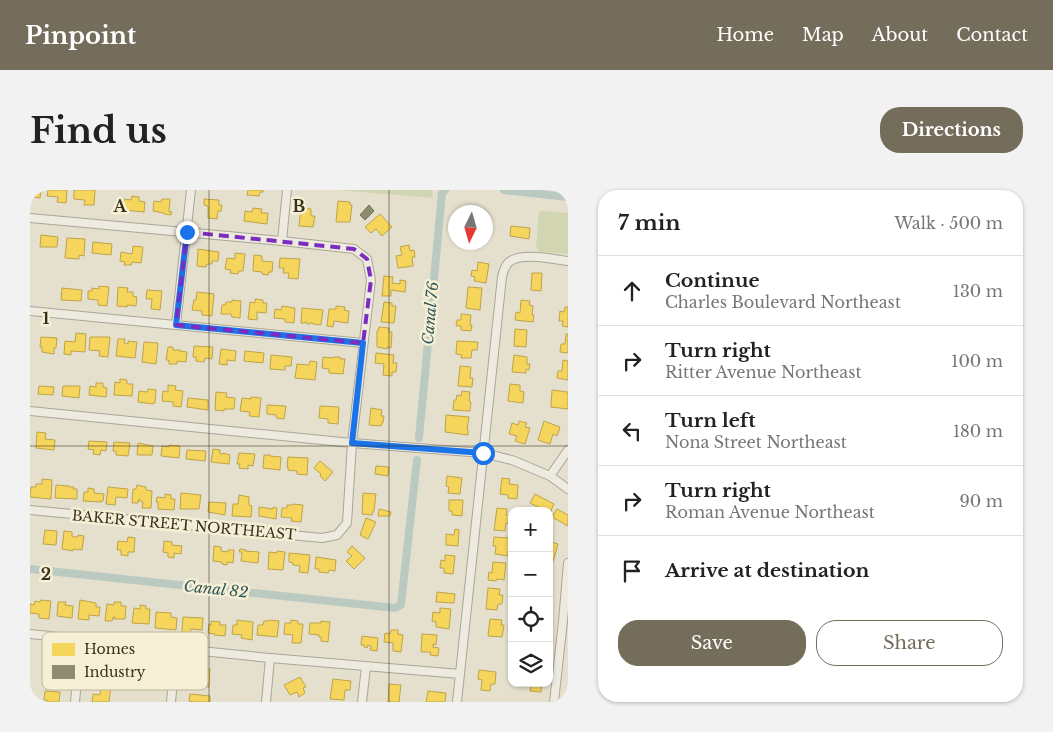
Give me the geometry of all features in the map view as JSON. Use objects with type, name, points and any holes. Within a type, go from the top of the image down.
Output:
[{"type":"street","points":[[176,325],[191,190]]},
{"type":"street","points":[[282,241],[287,190]]},
{"type":"street","points":[[30,218],[354,249],[367,260],[371,280],[352,443]]},
{"type":"street","points":[[457,702],[502,277],[508,263],[520,257],[568,261]]},
{"type":"street","points":[[30,311],[363,343]]},
{"type":"street","points":[[30,411],[352,443],[483,453],[512,460],[550,476],[568,489]]},
{"type":"street","name":"BAKER STREET NORTHEAST","points":[[30,510],[322,538],[337,535],[347,523],[352,443]]},
{"type":"street","points":[[550,476],[568,450]]},
{"type":"street","points":[[554,702],[566,621],[568,564]]},
{"type":"street","points":[[208,652],[460,674]]},
{"type":"street","points":[[266,702],[270,658]]},
{"type":"street","points":[[362,702],[366,667]]},
{"type":"highlighted area","points":[[187,232],[354,249],[367,259],[371,280],[363,343],[176,325]]},
{"type":"green space","points":[[337,190],[432,190],[433,198]]},
{"type":"green space","points":[[539,211],[568,213],[568,254],[539,252],[536,247]]},
{"type":"building: Homes","points":[[30,190],[41,190],[40,198],[30,195]]},
{"type":"building: Homes","points":[[48,190],[67,190],[66,203],[57,202],[58,197],[47,196]]},
{"type":"building: Homes","points":[[74,190],[95,190],[94,205],[84,205],[85,200],[74,199]]},
{"type":"building: Homes","points":[[248,190],[263,190],[263,192],[260,192],[259,196],[247,195]]},
{"type":"building: Homes","points":[[132,196],[139,197],[139,201],[145,202],[144,212],[123,210],[124,199],[131,200]]},
{"type":"building: Homes","points":[[162,199],[170,199],[169,212],[172,212],[171,215],[153,211],[154,201],[161,202]]},
{"type":"building: Homes","points":[[204,199],[219,200],[219,205],[222,205],[221,211],[218,211],[217,219],[208,218],[208,206],[204,205]]},
{"type":"building: Homes","points":[[338,201],[350,202],[350,205],[352,205],[350,222],[336,222]]},
{"type":"building: Homes","points":[[253,208],[262,209],[261,213],[268,213],[267,224],[244,221],[245,211],[252,212]]},
{"type":"building: Homes","points":[[301,208],[311,209],[311,216],[315,216],[313,227],[299,226]]},
{"type":"building: Homes","points":[[380,214],[392,227],[382,236],[376,229],[371,233],[365,227]]},
{"type":"building: Homes","points":[[511,226],[530,228],[529,239],[510,236]]},
{"type":"building: Homes","points":[[41,235],[58,237],[57,247],[40,247]]},
{"type":"building: Homes","points":[[67,238],[85,239],[84,256],[79,255],[79,259],[65,258]]},
{"type":"building: Homes","points":[[93,242],[112,244],[111,255],[92,253]]},
{"type":"building: Homes","points":[[409,245],[410,251],[414,250],[415,257],[412,257],[413,266],[398,268],[396,256],[402,255],[400,247]]},
{"type":"building: Homes","points":[[133,246],[143,247],[141,263],[132,262],[131,265],[124,265],[125,262],[120,261],[121,252],[132,254]]},
{"type":"building: Homes","points":[[198,249],[219,252],[218,261],[212,261],[212,264],[207,264],[206,267],[197,266]]},
{"type":"building: Homes","points":[[235,253],[245,254],[243,271],[239,271],[238,274],[230,273],[231,270],[225,269],[227,258],[235,259]]},
{"type":"building: Homes","points":[[254,255],[262,256],[262,261],[273,262],[272,272],[269,272],[268,275],[253,271]]},
{"type":"building: Homes","points":[[280,258],[300,259],[298,279],[288,278],[289,273],[283,273],[284,268],[279,268]]},
{"type":"building: Homes","points":[[478,262],[489,264],[486,283],[474,281],[475,277],[471,276],[472,270],[477,271]]},
{"type":"building: Homes","points":[[532,273],[542,273],[541,291],[531,290]]},
{"type":"building: Homes","points":[[384,276],[393,277],[392,283],[400,284],[400,280],[406,281],[405,292],[391,290],[391,296],[382,296]]},
{"type":"building: Homes","points":[[99,286],[109,287],[107,306],[98,305],[98,300],[88,299],[88,291],[92,291],[92,288],[99,289]]},
{"type":"building: Homes","points":[[118,287],[128,288],[127,292],[133,292],[133,296],[137,297],[136,306],[117,306]]},
{"type":"building: Homes","points":[[468,287],[482,288],[480,310],[466,308]]},
{"type":"building: Homes","points":[[62,288],[82,290],[81,301],[61,300]]},
{"type":"building: Homes","points":[[147,290],[162,291],[160,310],[151,309],[152,299],[146,299]]},
{"type":"building: Homes","points":[[197,292],[214,294],[212,316],[202,315],[202,311],[192,310]]},
{"type":"building: Homes","points":[[255,299],[263,300],[263,303],[267,303],[266,313],[257,312],[257,320],[248,319],[250,302],[255,303]]},
{"type":"building: Homes","points":[[232,300],[241,301],[240,318],[232,317],[231,314],[221,314],[222,305],[225,305],[226,302],[232,302]]},
{"type":"building: Homes","points":[[521,300],[530,301],[529,305],[533,306],[533,322],[515,320],[516,312],[520,313]]},
{"type":"building: Homes","points":[[384,302],[392,303],[392,306],[396,306],[394,323],[381,322]]},
{"type":"building: Homes","points":[[282,306],[295,308],[294,323],[285,322],[285,319],[274,318],[275,309],[281,310]]},
{"type":"building: Homes","points":[[336,306],[345,307],[344,310],[349,311],[348,323],[334,321],[333,327],[327,326],[329,309],[336,309]]},
{"type":"building: Homes","points":[[565,307],[568,307],[568,327],[562,326],[563,321],[559,321],[560,311],[564,312]]},
{"type":"building: Homes","points":[[302,308],[323,310],[321,325],[307,324],[307,322],[301,323]]},
{"type":"building: Homes","points":[[461,314],[471,315],[471,331],[461,330],[461,326],[456,326],[457,320],[461,320]]},
{"type":"building: Homes","points":[[379,327],[389,328],[389,332],[392,332],[391,348],[377,347],[377,331]]},
{"type":"building: Homes","points":[[515,329],[527,330],[526,347],[514,346]]},
{"type":"building: Homes","points":[[76,333],[86,334],[85,352],[71,351],[71,355],[64,354],[65,341],[75,342]]},
{"type":"building: Homes","points":[[566,334],[568,334],[568,353],[560,352],[561,344],[565,344]]},
{"type":"building: Homes","points":[[41,337],[57,338],[54,354],[42,352],[42,347],[40,347]]},
{"type":"building: Homes","points":[[90,337],[110,337],[108,357],[99,356],[100,351],[89,350]]},
{"type":"building: Homes","points":[[118,339],[125,339],[124,343],[128,344],[128,341],[137,342],[135,358],[116,356]]},
{"type":"building: Homes","points":[[457,341],[478,342],[477,350],[472,350],[471,358],[461,358],[462,355],[456,354]]},
{"type":"building: Homes","points":[[144,342],[158,343],[156,364],[142,362]]},
{"type":"building: Homes","points":[[194,346],[213,347],[212,359],[205,358],[204,362],[196,361],[196,357],[193,357]]},
{"type":"building: Homes","points":[[168,347],[173,347],[173,350],[187,352],[186,362],[177,361],[177,364],[169,364],[169,360],[166,360]]},
{"type":"building: Homes","points":[[221,349],[236,351],[235,361],[227,360],[227,365],[219,364]]},
{"type":"building: Homes","points":[[245,351],[264,353],[263,363],[244,361]]},
{"type":"building: Homes","points":[[376,353],[394,355],[393,363],[397,363],[396,372],[392,372],[392,376],[383,375],[384,364],[375,363]]},
{"type":"building: Homes","points":[[271,355],[292,357],[291,366],[285,366],[285,370],[270,369]]},
{"type":"building: Homes","points":[[514,355],[527,357],[527,364],[530,364],[529,370],[526,369],[526,373],[512,372]]},
{"type":"building: Homes","points":[[323,357],[340,357],[340,359],[345,359],[343,374],[329,373],[329,369],[322,368]]},
{"type":"building: Homes","points":[[563,360],[568,361],[568,380],[557,378],[558,371],[562,371]]},
{"type":"building: Homes","points":[[310,361],[317,362],[315,380],[295,378],[297,364],[309,365]]},
{"type":"building: Homes","points":[[460,366],[471,367],[470,378],[473,378],[472,387],[458,386]]},
{"type":"building: Homes","points":[[120,379],[127,380],[127,384],[133,384],[132,396],[114,395],[115,382],[120,383]]},
{"type":"building: Homes","points":[[96,383],[103,383],[103,387],[107,388],[106,397],[89,395],[90,386],[96,387]]},
{"type":"building: Homes","points":[[510,384],[520,385],[520,391],[524,392],[523,403],[508,401]]},
{"type":"building: Homes","points":[[168,385],[176,386],[175,390],[183,391],[181,407],[173,406],[173,402],[162,401],[163,391],[168,392]]},
{"type":"building: Homes","points":[[39,386],[54,387],[53,395],[38,394]]},
{"type":"building: Homes","points":[[63,386],[80,386],[79,398],[62,396]]},
{"type":"building: Homes","points":[[148,389],[156,390],[155,403],[138,402],[139,391],[147,392]]},
{"type":"building: Homes","points":[[552,390],[568,392],[568,409],[551,407]]},
{"type":"building: Homes","points":[[462,391],[470,392],[470,411],[453,410],[454,400],[456,400],[457,395],[461,396]]},
{"type":"building: Homes","points":[[216,392],[227,393],[226,397],[235,398],[234,409],[215,410]]},
{"type":"building: Homes","points":[[251,397],[261,398],[259,417],[249,416],[250,412],[240,411],[242,398],[251,399]]},
{"type":"building: Homes","points":[[188,398],[208,400],[208,410],[187,407]]},
{"type":"building: Homes","points":[[267,405],[286,406],[284,419],[277,418],[276,415],[267,414]]},
{"type":"building: Homes","points":[[320,406],[339,407],[338,424],[328,423],[328,419],[319,418]]},
{"type":"building: Homes","points":[[371,408],[382,410],[381,416],[384,416],[381,426],[369,425]]},
{"type":"building: Homes","points":[[446,415],[469,417],[468,435],[445,432]]},
{"type":"building: Homes","points":[[519,421],[527,423],[525,427],[530,428],[525,444],[515,441],[517,436],[509,434],[512,423],[518,425]]},
{"type":"building: Homes","points":[[544,421],[560,427],[557,436],[553,434],[550,444],[538,440]]},
{"type":"building: Homes","points":[[37,432],[46,433],[45,439],[55,440],[54,450],[36,448]]},
{"type":"building: Homes","points":[[89,441],[107,442],[106,451],[101,450],[100,455],[93,454],[94,450],[88,449]]},
{"type":"building: Homes","points":[[114,442],[130,443],[128,456],[116,455],[116,451],[113,451]]},
{"type":"building: Homes","points":[[138,443],[153,446],[152,455],[137,455]]},
{"type":"building: Homes","points":[[169,445],[180,446],[179,458],[161,456],[162,446],[169,447]]},
{"type":"building: Homes","points":[[213,449],[220,450],[220,454],[230,455],[229,464],[211,462]]},
{"type":"building: Homes","points":[[187,450],[206,451],[205,461],[186,459]]},
{"type":"building: Homes","points":[[239,453],[255,454],[253,466],[248,465],[248,469],[239,468],[240,464],[237,464]]},
{"type":"building: Homes","points":[[264,455],[281,457],[280,470],[263,468]]},
{"type":"building: Homes","points":[[288,457],[308,458],[307,475],[297,474],[297,471],[288,470]]},
{"type":"building: Homes","points":[[320,461],[333,472],[325,481],[314,468]]},
{"type":"building: Homes","points":[[376,466],[389,467],[388,476],[375,474]]},
{"type":"building: Homes","points":[[447,476],[462,478],[460,494],[448,493],[449,487],[446,486]]},
{"type":"building: Homes","points":[[502,478],[510,479],[509,484],[518,485],[517,499],[508,498],[508,495],[500,494]]},
{"type":"building: Homes","points":[[42,479],[52,480],[51,499],[30,497],[31,487],[36,487],[36,484],[42,484]]},
{"type":"building: Homes","points":[[56,485],[77,489],[77,499],[55,498]]},
{"type":"building: Homes","points":[[137,485],[152,491],[151,508],[142,508],[143,502],[140,499],[138,503],[132,503],[133,489],[136,489]]},
{"type":"building: Homes","points":[[108,487],[128,489],[127,498],[116,497],[115,505],[106,504]]},
{"type":"building: Homes","points":[[88,488],[94,489],[94,493],[104,494],[103,501],[83,501],[84,492],[88,492]]},
{"type":"building: Homes","points":[[181,493],[201,495],[199,509],[180,509]]},
{"type":"building: Homes","points":[[363,493],[376,494],[372,515],[362,514]]},
{"type":"building: Homes","points":[[165,494],[171,495],[171,499],[175,499],[174,510],[158,509],[157,497],[165,498]]},
{"type":"building: Homes","points":[[535,494],[554,504],[553,507],[538,507],[530,503]]},
{"type":"building: Homes","points":[[239,495],[249,497],[249,505],[252,506],[251,517],[232,516],[233,504],[238,504]]},
{"type":"building: Homes","points":[[449,500],[463,500],[462,516],[452,515],[452,511],[449,511]]},
{"type":"building: Homes","points":[[209,502],[226,503],[225,515],[208,512]]},
{"type":"building: Homes","points":[[287,505],[303,505],[301,522],[291,521],[292,518],[281,517],[282,508],[287,508]]},
{"type":"building: Homes","points":[[259,507],[277,508],[276,519],[259,516]]},
{"type":"building: Homes","points":[[497,508],[507,509],[508,524],[506,523],[505,531],[494,530]]},
{"type":"building: Homes","points":[[379,509],[391,512],[390,516],[378,516]]},
{"type":"building: Homes","points":[[557,509],[568,515],[568,526],[553,518]]},
{"type":"building: Homes","points":[[366,518],[376,522],[368,539],[360,535]]},
{"type":"building: Homes","points":[[455,529],[459,530],[458,546],[446,545],[446,534],[454,535]]},
{"type":"building: Homes","points":[[45,530],[57,531],[56,545],[43,544]]},
{"type":"building: Homes","points":[[64,531],[72,532],[74,537],[78,537],[78,535],[84,536],[82,550],[62,549]]},
{"type":"building: Homes","points":[[128,537],[135,538],[134,552],[128,552],[128,556],[121,555],[121,550],[117,550],[118,541],[127,542]]},
{"type":"building: Homes","points":[[494,537],[508,538],[508,556],[495,554],[496,546],[493,546]]},
{"type":"building: Homes","points":[[164,541],[172,542],[172,545],[182,546],[181,554],[174,553],[174,558],[168,557],[168,553],[163,552]]},
{"type":"building: Homes","points":[[553,542],[558,544],[553,562]]},
{"type":"building: Homes","points":[[214,546],[221,547],[221,551],[228,552],[228,550],[234,550],[233,563],[227,562],[227,565],[222,564],[222,562],[213,561]]},
{"type":"building: Homes","points":[[352,546],[365,558],[354,569],[346,561],[352,556],[347,552]]},
{"type":"building: Homes","points":[[240,549],[259,552],[258,563],[241,561],[242,552],[239,552]]},
{"type":"building: Homes","points":[[277,551],[285,552],[283,570],[268,569],[269,552],[277,553]]},
{"type":"building: Homes","points":[[289,553],[310,555],[308,573],[299,572],[300,566],[289,562]]},
{"type":"building: Homes","points":[[445,555],[455,556],[453,574],[444,573],[444,568],[440,568],[441,560],[445,561]]},
{"type":"building: Homes","points":[[316,557],[336,560],[335,571],[329,570],[328,573],[319,572],[319,569],[315,569]]},
{"type":"building: Homes","points":[[493,562],[506,563],[504,580],[488,580],[489,572],[492,573]]},
{"type":"building: Homes","points":[[488,588],[500,589],[499,595],[503,595],[502,604],[498,604],[497,610],[486,609]]},
{"type":"building: Homes","points":[[437,592],[455,594],[454,603],[436,602]]},
{"type":"building: Homes","points":[[41,600],[51,601],[49,619],[39,618],[39,614],[30,613],[30,604],[34,605],[35,601],[40,602]]},
{"type":"building: Homes","points":[[80,600],[96,603],[96,607],[100,607],[99,616],[89,615],[89,620],[78,619]]},
{"type":"building: Homes","points":[[58,602],[66,602],[65,605],[73,606],[72,618],[57,616]]},
{"type":"building: Homes","points":[[114,602],[121,602],[121,606],[126,606],[125,619],[114,619],[115,617],[113,617],[112,621],[105,621],[107,604],[114,605]]},
{"type":"building: Homes","points":[[140,605],[150,609],[149,624],[132,623],[134,608],[140,609]]},
{"type":"building: Homes","points":[[440,608],[451,609],[449,629],[436,627],[436,622],[432,621],[433,612],[440,613]]},
{"type":"building: Homes","points":[[156,612],[171,613],[171,617],[177,618],[176,630],[155,628]]},
{"type":"building: Homes","points":[[183,617],[203,618],[202,630],[191,629],[190,632],[182,632]]},
{"type":"building: Homes","points":[[490,619],[502,620],[501,625],[504,625],[502,637],[488,636]]},
{"type":"building: Homes","points":[[237,620],[253,622],[252,640],[241,638],[242,635],[232,634],[233,625],[237,625]]},
{"type":"building: Homes","points":[[291,620],[298,621],[298,624],[303,624],[301,643],[292,643],[293,635],[284,634],[285,623],[291,623]]},
{"type":"building: Homes","points":[[211,621],[220,622],[220,625],[226,625],[225,636],[208,633]]},
{"type":"building: Homes","points":[[264,621],[279,621],[277,637],[257,635],[258,625],[263,625]]},
{"type":"building: Homes","points":[[321,621],[330,622],[328,642],[321,641],[319,635],[309,634],[310,623],[321,623]]},
{"type":"building: Homes","points":[[391,630],[398,630],[398,634],[403,635],[401,652],[393,651],[393,643],[384,642],[385,633],[390,634]]},
{"type":"building: Homes","points":[[422,634],[437,635],[436,645],[433,644],[433,647],[439,648],[438,656],[430,655],[431,652],[421,652]]},
{"type":"building: Homes","points":[[362,636],[378,638],[377,651],[370,650],[371,646],[368,645],[367,648],[361,645]]},
{"type":"building: Homes","points":[[208,669],[210,669],[208,687]]},
{"type":"building: Homes","points":[[479,670],[496,672],[495,684],[491,684],[490,691],[481,690],[482,680],[478,679]]},
{"type":"building: Homes","points":[[300,677],[306,687],[303,688],[305,693],[299,697],[297,692],[290,695],[284,685]]},
{"type":"building: Homes","points":[[333,679],[351,681],[350,690],[345,690],[344,700],[330,699]]},
{"type":"building: Homes","points":[[389,684],[401,685],[399,702],[388,702]]},
{"type":"building: Homes","points":[[531,687],[542,687],[541,692],[530,691]]},
{"type":"building: Homes","points":[[100,690],[110,690],[109,702],[92,702],[93,694],[100,695]]},
{"type":"building: Homes","points":[[45,691],[60,692],[59,702],[47,702],[47,700],[44,700]]},
{"type":"building: Homes","points":[[428,691],[446,693],[445,702],[426,702]]},
{"type":"building: Homes","points":[[190,694],[210,696],[210,702],[189,701]]},
{"type":"building: Industry","points":[[369,205],[374,211],[365,220],[360,215]]},
{"type":"waterway","name":"Canal 76","points":[[419,438],[442,193],[445,190]]},
{"type":"waterway","name":"Canal 76","points":[[504,190],[568,197]]},
{"type":"waterway","name":"Canal 82","points":[[30,569],[395,608],[401,605],[417,460]]},
{"type":"route","points":[[187,232],[176,325],[363,343],[352,443],[483,453]]}]
